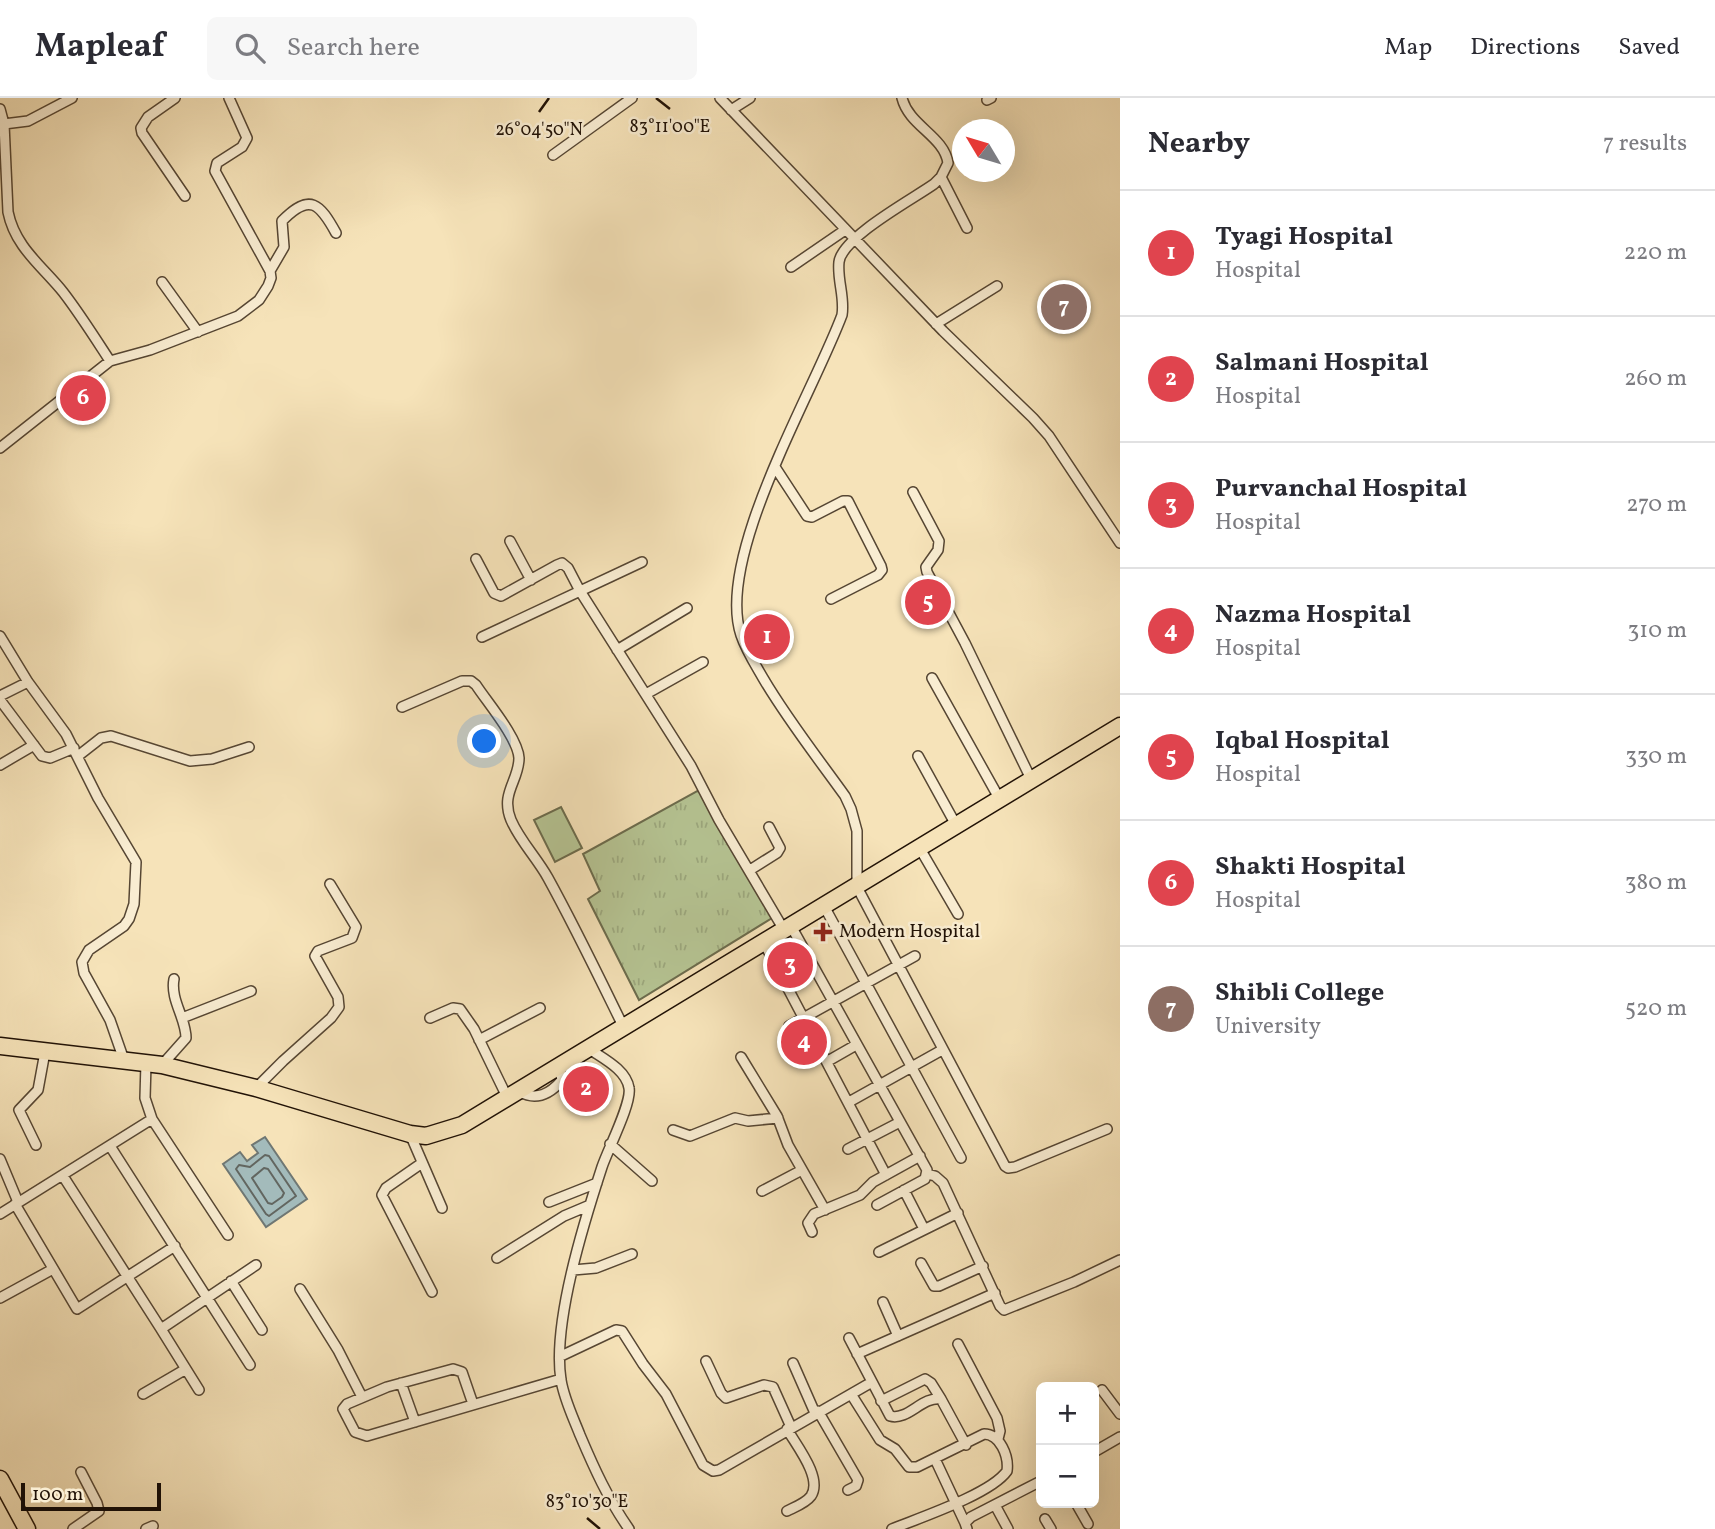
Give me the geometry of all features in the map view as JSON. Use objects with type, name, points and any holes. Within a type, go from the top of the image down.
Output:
[{"type":"highway","points":[[0,1046],[154,1064],[256,1088],[410,1134],[426,1136],[442,1133],[462,1125],[514,1095],[1120,726]]},
{"type":"highway","points":[[0,1479],[26,1529]]},
{"type":"street","points":[[4,124],[28,121],[72,98]]},
{"type":"street","points":[[175,98],[148,117],[141,128],[185,196]]},
{"type":"street","points":[[0,448],[110,361],[150,350],[250,309],[268,286],[270,271],[215,171],[217,163],[242,147],[247,138],[229,98]]},
{"type":"street","points":[[553,155],[632,98]]},
{"type":"street","points":[[720,98],[853,239],[1049,436],[1120,543]]},
{"type":"street","points":[[731,110],[750,98]]},
{"type":"street","points":[[902,98],[912,119],[945,152],[948,163],[941,177],[844,248],[839,263],[844,303],[842,316],[775,467],[741,565],[737,588],[738,622],[748,652],[768,685],[851,808],[857,831],[857,887],[1005,1166],[1008,1168],[1107,1129]]},
{"type":"street","points":[[0,110],[4,124],[10,225],[28,255],[73,305],[110,361]]},
{"type":"street","points":[[941,177],[967,228]]},
{"type":"street","points":[[270,271],[284,247],[282,221],[300,208],[309,204],[317,205],[325,213],[336,233]]},
{"type":"street","points":[[791,267],[845,230]]},
{"type":"street","points":[[163,282],[198,332]]},
{"type":"street","points":[[936,324],[997,285]]},
{"type":"street","points":[[775,467],[807,516],[812,517],[848,501],[881,566],[882,570],[878,575],[831,599]]},
{"type":"street","points":[[913,492],[939,541],[938,550],[926,566],[927,572],[1031,779]]},
{"type":"street","points":[[510,541],[531,580]]},
{"type":"street","points":[[476,559],[497,595],[506,594],[562,564],[568,568],[691,766],[719,820],[788,928],[920,1156],[927,1174],[925,1179],[877,1205]]},
{"type":"street","points":[[482,637],[642,562]]},
{"type":"street","points":[[617,650],[687,608]]},
{"type":"street","points":[[0,636],[76,752],[98,798],[137,867],[133,882],[134,904],[129,919],[124,926],[89,950],[82,962],[84,974],[110,1020],[124,1060]]},
{"type":"street","points":[[646,694],[703,662]]},
{"type":"street","points":[[932,678],[999,798]]},
{"type":"street","points":[[402,707],[462,681],[471,681],[476,685],[512,739],[519,755],[508,796],[511,820],[547,876],[624,1026]]},
{"type":"street","points":[[28,682],[0,698],[46,758],[76,752],[101,738],[111,736],[190,761],[212,759],[249,747]]},
{"type":"street","points":[[0,765],[34,745]]},
{"type":"street","points":[[918,756],[956,825]]},
{"type":"street","points":[[750,870],[777,853],[780,848],[769,827]]},
{"type":"street","points":[[919,847],[958,914]]},
{"type":"street","points":[[256,1088],[331,1018],[339,1007],[338,998],[315,956],[318,951],[352,938],[356,928],[330,884]]},
{"type":"street","points":[[824,906],[961,1158]]},
{"type":"street","points":[[764,943],[886,1175]]},
{"type":"street","points":[[789,1026],[915,956]]},
{"type":"street","points":[[174,979],[173,990],[186,1038],[154,1064],[145,1098],[152,1119],[228,1235]]},
{"type":"street","points":[[181,1018],[251,991]]},
{"type":"street","points":[[430,1018],[456,1007],[465,1015],[514,1095]]},
{"type":"street","points":[[479,1040],[540,1008]]},
{"type":"street","points":[[828,1061],[856,1045]]},
{"type":"street","points":[[588,1048],[623,1074],[630,1089],[626,1110],[610,1144],[597,1182],[573,1270],[565,1311],[561,1379],[567,1402],[601,1486],[628,1529]]},
{"type":"street","points":[[849,1102],[942,1050]]},
{"type":"street","points":[[36,1145],[19,1110],[38,1090],[45,1052]]},
{"type":"street","points":[[741,1057],[778,1118],[788,1145],[825,1210]]},
{"type":"street","points":[[673,1130],[690,1136],[735,1118],[748,1121],[778,1118]]},
{"type":"street","points":[[0,1214],[152,1119]]},
{"type":"street","points":[[848,1149],[900,1122]]},
{"type":"street","points":[[410,1134],[442,1208]]},
{"type":"street","points":[[610,1144],[652,1181]]},
{"type":"street","points":[[110,1146],[250,1365]]},
{"type":"street","points":[[812,1232],[809,1219],[860,1195],[873,1182],[920,1156]]},
{"type":"street","points":[[0,1159],[16,1203],[77,1309],[175,1246]]},
{"type":"street","points":[[422,1163],[386,1188],[382,1195],[432,1292]]},
{"type":"street","points":[[762,1191],[802,1170]]},
{"type":"street","points":[[927,1174],[935,1176],[943,1183],[1000,1306],[1006,1310],[1120,1260]]},
{"type":"street","points":[[63,1176],[199,1390]]},
{"type":"street","points":[[549,1202],[597,1182]]},
{"type":"street","points":[[904,1190],[924,1229]]},
{"type":"street","points":[[496,1258],[564,1216],[590,1205]]},
{"type":"street","points":[[879,1252],[958,1213]]},
{"type":"street","points":[[573,1270],[596,1268],[632,1254]]},
{"type":"street","points":[[921,1263],[934,1286],[982,1266]]},
{"type":"street","points":[[161,1329],[256,1265]]},
{"type":"street","points":[[0,1298],[53,1269]]},
{"type":"street","points":[[231,1281],[262,1330]]},
{"type":"street","points":[[300,1289],[338,1350],[362,1397]]},
{"type":"street","points":[[857,1354],[995,1293]]},
{"type":"street","points":[[883,1302],[898,1336]]},
{"type":"street","points":[[561,1356],[616,1330],[622,1331],[666,1394],[708,1470],[719,1470],[872,1382]]},
{"type":"street","points":[[849,1338],[881,1401],[894,1418],[933,1398],[941,1399]]},
{"type":"street","points":[[958,1343],[997,1418],[1000,1431],[998,1439]]},
{"type":"street","points":[[706,1361],[726,1398],[764,1385],[773,1388],[814,1481],[811,1495],[787,1511]]},
{"type":"street","points":[[793,1363],[817,1412],[858,1480],[856,1486],[848,1490]]},
{"type":"street","points":[[143,1394],[186,1369]]},
{"type":"street","points":[[473,1404],[461,1372],[457,1369],[401,1383],[346,1404],[343,1409],[359,1435],[367,1436],[561,1379]]},
{"type":"street","points":[[881,1401],[925,1379],[929,1380],[965,1445]]},
{"type":"street","points":[[401,1383],[415,1422]]},
{"type":"street","points":[[1102,1390],[1120,1414]]},
{"type":"street","points":[[851,1394],[880,1440],[895,1449],[905,1464],[912,1468],[988,1433],[998,1439],[1006,1456],[1007,1471],[995,1482],[955,1503],[892,1529]]},
{"type":"street","points":[[1099,1449],[1120,1437]]},
{"type":"street","points":[[935,1459],[966,1526],[995,1505],[1036,1484]]},
{"type":"street","points":[[79,1527],[99,1511],[81,1472]]},
{"type":"street","points":[[995,1505],[1008,1529]]},
{"type":"street","points":[[1079,1508],[1088,1524]]},
{"type":"street","points":[[1045,1519],[1051,1529]]},
{"type":"green space","points":[[699,790],[777,915],[639,1000],[588,899],[600,891],[583,854]]},
{"type":"green space","points":[[561,807],[582,848],[555,862],[534,820]]},
{"type":"water","points":[[265,1137],[307,1199],[266,1227],[223,1164],[240,1152],[247,1161],[258,1153],[252,1145]]},
{"type":"place","name":"Shibli College","points":[[1064,307]]},
{"type":"place","name":"Shakti Hospital","points":[[83,398]]},
{"type":"place","name":"Iqbal Hospital","points":[[928,602]]},
{"type":"place","name":"Tyagi Hospital","points":[[767,637]]},
{"type":"place","name":"Modern Hospital","points":[[823,932]]},
{"type":"place","name":"Purvanchal Hospital","points":[[790,965]]},
{"type":"place","name":"Nazma Hospital","points":[[804,1042]]},
{"type":"place","name":"Salmani Hospital","points":[[586,1089]]}]
